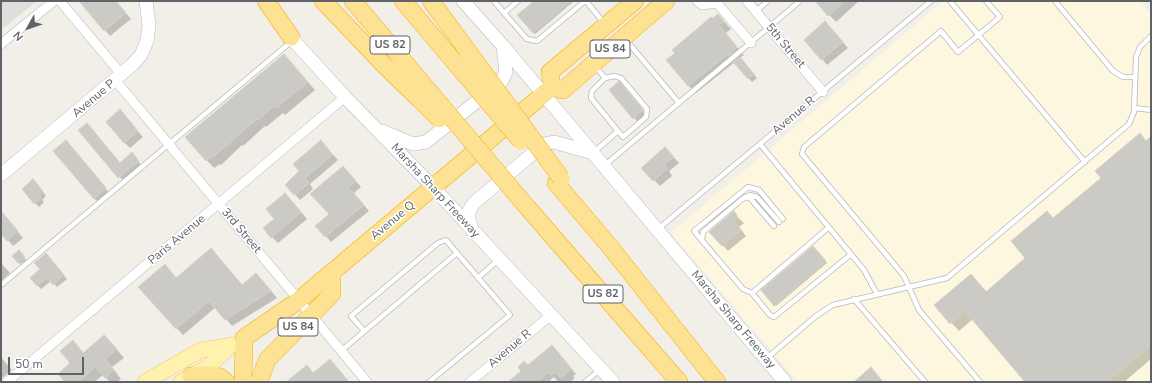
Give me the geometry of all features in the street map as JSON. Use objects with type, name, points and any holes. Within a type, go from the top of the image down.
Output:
[{"type":"highway","points":[[266,1],[292,39]]},
{"type":"highway","points":[[322,1],[386,67],[423,94]]},
{"type":"highway","name":"US 82","points":[[353,1],[423,94],[527,207],[679,382]]},
{"type":"highway","name":"US 82","points":[[403,1],[559,181],[717,382]]},
{"type":"highway","points":[[431,1],[559,181]]},
{"type":"highway","name":"US 84","points":[[635,1],[550,72],[548,91],[563,90],[666,1]]},
{"type":"highway","name":"Avenue Q","points":[[244,338],[299,300],[548,91]]},
{"type":"highway","name":"US 84","points":[[259,382],[267,360],[332,294],[332,273]]},
{"type":"highway","points":[[243,382],[244,338]]},
{"type":"highway","points":[[186,379],[212,375],[220,377],[226,382]]},
{"type":"main road","name":"Avenue P","points":[[1,175],[119,78],[141,55],[147,41],[149,25],[146,1]]},
{"type":"main road","name":"Marsha Sharp Freeway","points":[[257,1],[345,97],[433,187],[498,260],[613,382]]},
{"type":"main road","name":"Marsha Sharp Freeway","points":[[463,1],[503,46],[548,91],[593,153],[785,382]]},
{"type":"main road","points":[[376,129],[414,144],[426,142],[501,82],[506,72],[503,46]]},
{"type":"main road","points":[[472,230],[469,219],[469,211],[474,203],[544,144],[554,142],[593,153]]},
{"type":"main road","name":"Avenue Q","points":[[145,382],[201,350],[228,346],[244,338]]},
{"type":"main road","name":"Avenue Q","points":[[186,379],[208,367],[228,346]]},
{"type":"street","points":[[1,44],[54,1]]},
{"type":"street","name":"3rd Street","points":[[60,1],[168,144],[367,382]]},
{"type":"street","points":[[697,1],[702,5],[717,3],[751,43]]},
{"type":"street","name":"5th Street","points":[[747,1],[823,92]]},
{"type":"street","name":"Paris Avenue","points":[[7,382],[219,205],[345,97]]},
{"type":"street","name":"Avenue R","points":[[470,382],[550,316]]},
{"type":"lane","points":[[494,1],[527,39],[538,41],[586,1],[605,25]]},
{"type":"lane","points":[[504,13],[518,1]]},
{"type":"lane","points":[[756,12],[768,1]]},
{"type":"lane","points":[[604,166],[800,1]]},
{"type":"lane","name":"Avenue R","points":[[657,230],[931,1]]},
{"type":"lane","points":[[950,1],[1085,162]]},
{"type":"lane","points":[[980,382],[919,310],[904,276],[803,157],[804,147],[941,31],[958,52],[1000,17],[986,1]]},
{"type":"lane","points":[[1055,1],[1114,71],[1123,77],[1135,77]]},
{"type":"lane","points":[[766,359],[828,307],[854,299],[909,288],[947,278],[1129,124],[1133,118],[1135,62],[1137,52],[1151,36]]},
{"type":"lane","points":[[624,38],[679,103]]},
{"type":"lane","points":[[1,285],[292,39]]},
{"type":"lane","points":[[594,64],[605,78]]},
{"type":"lane","points":[[614,76],[621,78],[647,109],[646,117],[623,137],[618,131],[591,98],[592,91],[605,78],[614,76]]},
{"type":"lane","points":[[1134,108],[1151,110]]},
{"type":"lane","points":[[593,153],[618,131]]},
{"type":"lane","points":[[760,144],[864,270],[877,294]]},
{"type":"lane","points":[[702,240],[703,232],[750,195],[757,197],[781,220],[759,190],[748,187],[694,231],[743,289],[752,293],[770,315],[774,317],[850,254]]},
{"type":"lane","points":[[745,198],[750,198],[774,226]]},
{"type":"lane","points":[[752,293],[828,228]]},
{"type":"lane","points":[[364,332],[351,316],[438,243],[446,240],[510,315],[429,382]]},
{"type":"lane","points":[[341,351],[457,252]]},
{"type":"lane","points":[[478,278],[498,260]]},
{"type":"lane","points":[[854,299],[925,382]]},
{"type":"lane","points":[[585,382],[601,370]]},
{"type":"shaded area","points":[[1,1],[37,1],[1,30]]},
{"type":"shaded area","points":[[943,1],[1140,1],[1151,14],[1151,382],[798,382],[671,233]]},
{"type":"building","points":[[79,1],[116,1],[126,13],[104,31]]},
{"type":"building","points":[[534,1],[571,1],[533,33],[517,15]]},
{"type":"building","points":[[815,1],[845,1],[828,16]]},
{"type":"building","points":[[718,14],[724,21],[719,25],[737,47],[729,56],[727,55],[688,86],[666,60],[675,53],[672,50],[711,17],[713,18]]},
{"type":"building","points":[[825,21],[843,42],[821,60],[804,40]]},
{"type":"building","points":[[284,54],[308,82],[276,108],[274,106],[258,120],[257,119],[212,158],[211,156],[206,161],[185,137]]},
{"type":"building","points":[[740,57],[754,74],[748,79],[733,62]]},
{"type":"building","points":[[619,81],[643,110],[633,119],[609,90]]},
{"type":"building","points":[[120,109],[138,131],[124,143],[106,122]]},
{"type":"building","points":[[87,123],[120,163],[132,152],[139,161],[118,178],[78,130]]},
{"type":"building","points":[[1140,133],[1146,141],[1151,136],[1151,345],[1107,382],[1025,382],[965,311],[950,324],[934,305],[971,274],[986,292],[1025,258],[1011,241],[1047,211],[1053,218],[1101,178],[1095,171]]},
{"type":"building","points":[[66,140],[106,188],[94,199],[53,151]]},
{"type":"building","points":[[321,140],[333,155],[305,178],[309,183],[294,195],[285,185],[299,171],[293,164]]},
{"type":"building","points":[[665,147],[674,157],[664,165],[667,169],[653,181],[641,168]]},
{"type":"building","points":[[343,166],[356,181],[348,187],[364,205],[325,237],[315,226],[329,214],[310,194]]},
{"type":"building","points":[[33,179],[43,191],[39,195],[41,198],[34,204],[22,189]]},
{"type":"building","points":[[285,193],[301,212],[271,238],[263,228],[274,219],[266,209]]},
{"type":"building","points":[[1,211],[18,231],[7,241],[1,234]]},
{"type":"building","points":[[734,211],[738,217],[734,221],[741,230],[722,246],[709,232]]},
{"type":"building","points":[[813,246],[826,261],[774,306],[761,290]]},
{"type":"building","points":[[211,248],[242,285],[256,273],[271,291],[225,320],[209,301],[176,329],[138,287],[165,264],[176,278]]},
{"type":"building","points":[[19,250],[25,257],[18,263],[12,256]]},
{"type":"building","points":[[46,253],[64,275],[53,285],[47,278],[37,286],[30,278],[40,269],[34,263]]},
{"type":"building","points":[[104,335],[117,349],[105,359],[114,370],[105,378],[95,367],[78,382],[65,382],[58,374],[70,363],[60,351],[73,340],[83,353]]},
{"type":"building","points":[[552,345],[571,368],[561,378],[556,372],[551,375],[549,372],[537,382],[508,382],[521,371],[518,367],[524,361],[528,365]]},
{"type":"building","points":[[330,359],[349,382],[286,382],[307,365],[313,373]]},
{"type":"building","points":[[871,367],[883,382],[854,382]]}]
